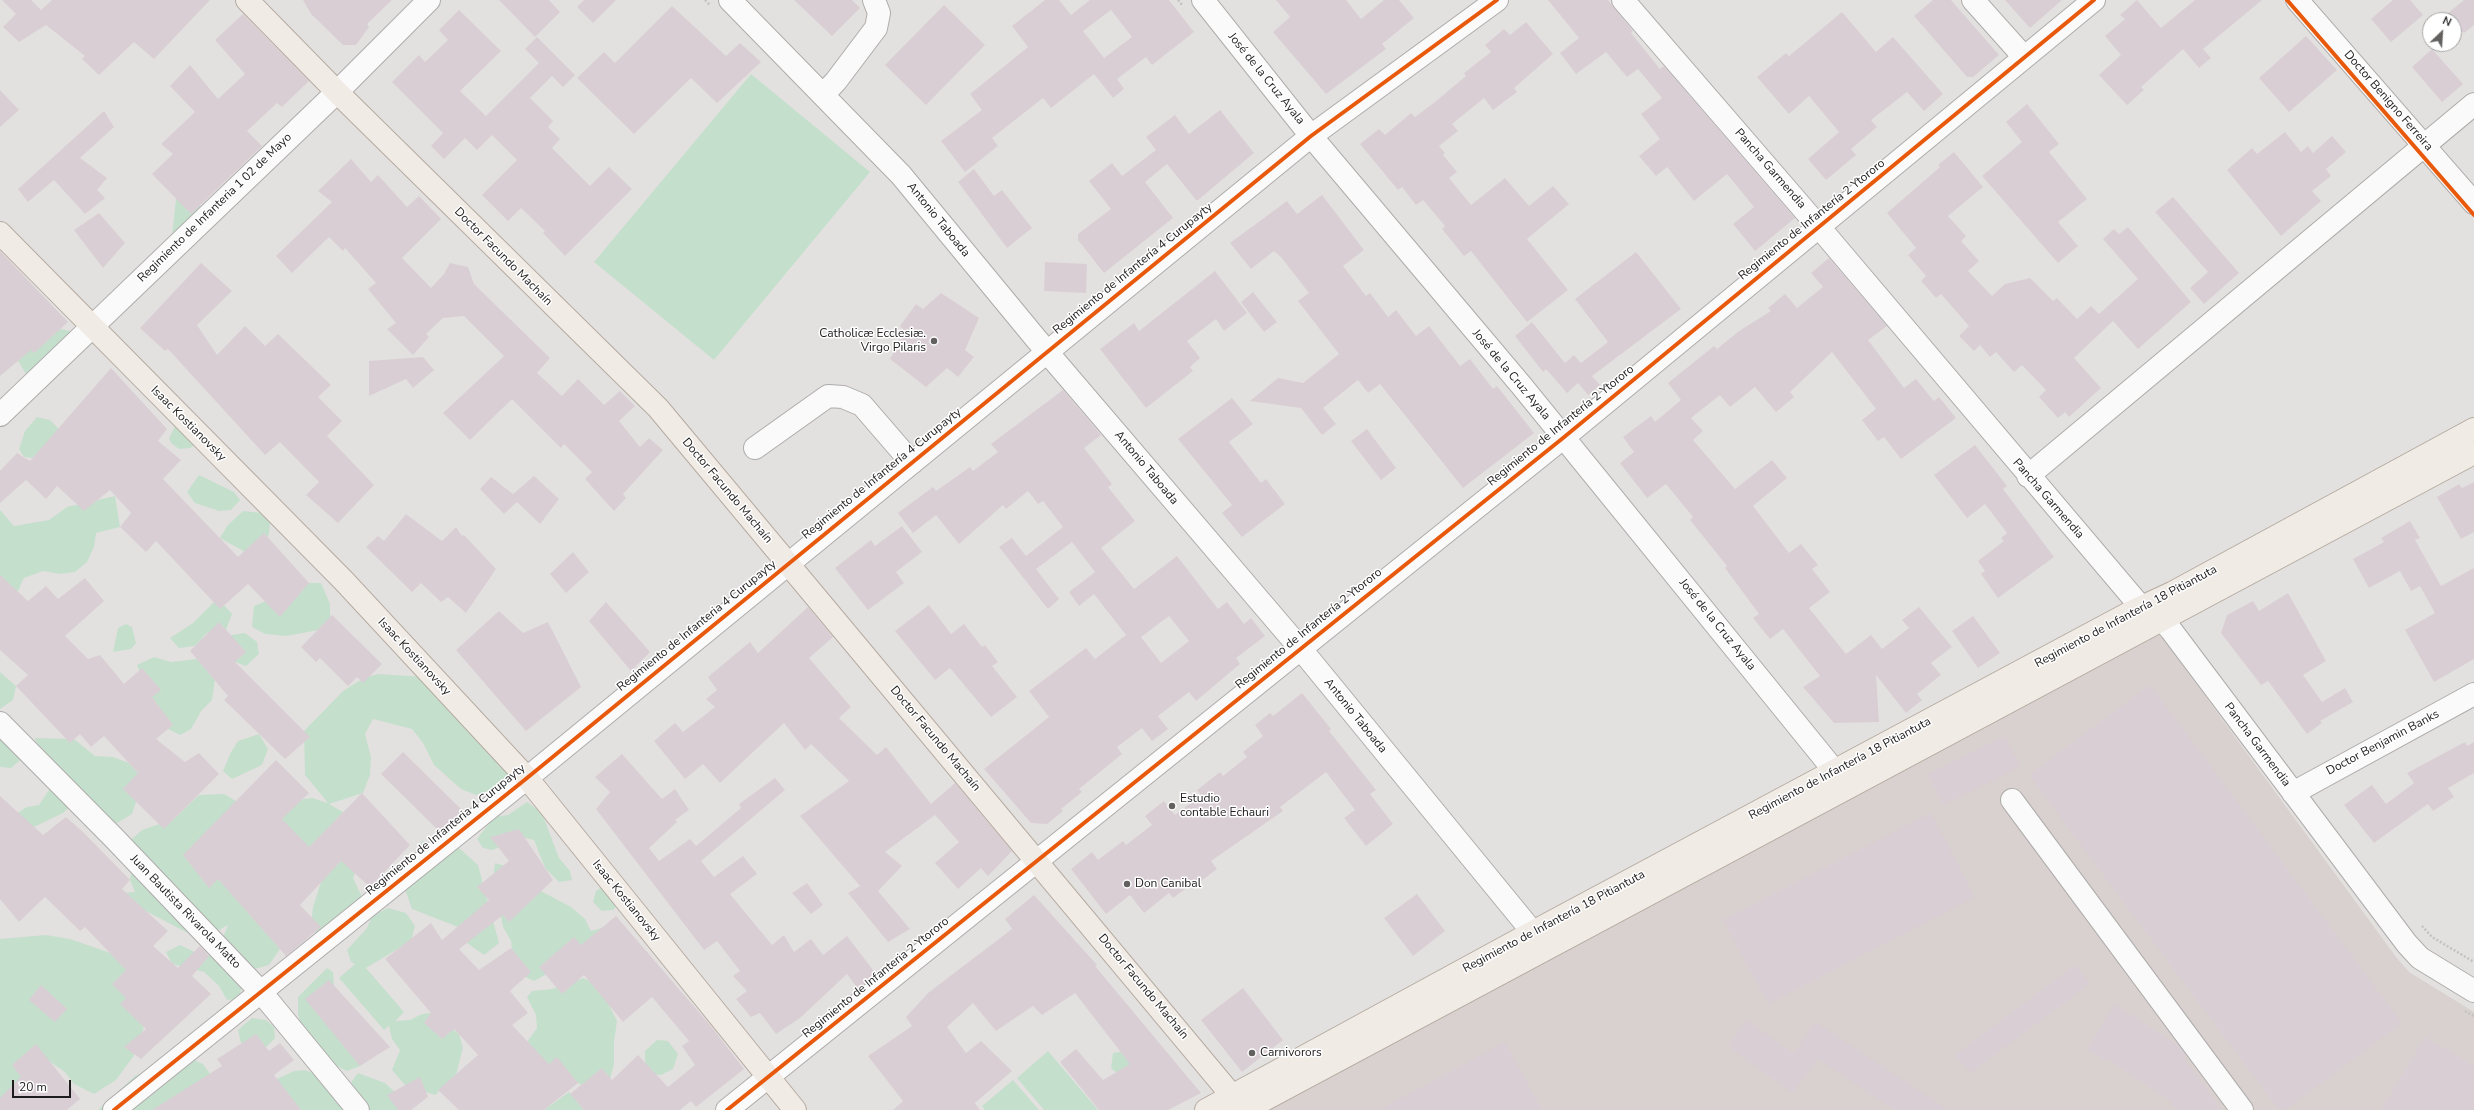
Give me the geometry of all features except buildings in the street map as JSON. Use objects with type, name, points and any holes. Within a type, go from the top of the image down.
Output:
[{"type":"main road","name":"Doctor Facundo Machaín","points":[[247,0],[336,92],[658,408],[1241,1105]]},
{"type":"main road","name":"Isaac Kostianovsky","points":[[0,233],[90,326],[344,581],[526,778],[795,1110]]},
{"type":"main road","name":"Regimiento de Infantería 18 Pitiantuta","points":[[1206,1110],[1241,1105],[1547,950],[2141,607],[2172,593],[2474,429]]},
{"type":"main road","name":"Regimiento de Infantería 18 Pitiantuta","points":[[1241,1105],[1533,932],[1842,780],[2162,619],[2474,453]]},
{"type":"street","name":"Regimiento de Infanteria 1 02 de Mayo","points":[[0,415],[90,326],[336,92],[429,0]]},
{"type":"street","name":"Antonio Taboada","points":[[730,0],[901,175],[1047,352],[1300,648],[1547,950]]},
{"type":"street","points":[[824,95],[876,28],[879,13],[874,0]]},
{"type":"street","name":"José de la Cruz Ayala","points":[[1203,0],[1311,136],[1564,438],[1842,780]]},
{"type":"street","name":"Regimiento de Infantería 4 Curupayty","points":[[789,564],[1311,136],[1497,0]]},
{"type":"street","name":"Pancha Garmendia","points":[[1623,0],[1819,227],[2028,476],[2141,607],[2162,619],[2407,944],[2420,958],[2474,991]]},
{"type":"street","points":[[1973,0],[2024,57]]},
{"type":"street","name":"Regimiento de Infantería 2 Ytororo","points":[[1037,861],[1300,648],[1564,438],[2094,0]]},
{"type":"street","name":"Doctor Benigno Ferreira","points":[[2297,0],[2474,203]]},
{"type":"street","points":[[2028,476],[2474,104]]},
{"type":"street","points":[[756,448],[828,396],[843,397],[862,405],[912,463]]},
{"type":"street","name":"Regimiento de Infanteria 4 Curupayty","points":[[114,1110],[789,564]]},
{"type":"street","name":"Doctor Benjamin Banks","points":[[2293,793],[2474,694]]},
{"type":"street","name":"Juan Bautista Rivarola Matto","points":[[0,723],[114,838],[261,992],[358,1110]]},
{"type":"street","points":[[2012,800],[2242,1110]]},
{"type":"street","name":"Regimiento de Infanteria 2 Ytororo","points":[[727,1110],[1037,861]]},
{"type":"path","points":[[2417,921],[2432,937],[2474,962]]},
{"type":"shaded area","points":[[2159,633],[2396,957],[2409,972],[2474,1012],[2474,1110],[1261,1110]]},
{"type":"green space","points":[[751,74],[870,172],[714,360],[594,262]]},
{"type":"green space","points":[[176,199],[199,203],[205,221],[172,236]]},
{"type":"green space","points":[[61,329],[78,333],[40,380],[26,374],[17,359],[45,335]]},
{"type":"green space","points":[[37,417],[50,420],[66,436],[33,458],[24,457],[19,449],[25,431]]},
{"type":"green space","points":[[188,424],[199,443],[190,448],[179,449],[171,443],[169,438],[175,426]]},
{"type":"green space","points":[[199,475],[234,492],[240,500],[231,510],[219,511],[195,503],[187,492]]},
{"type":"green space","points":[[115,496],[120,527],[96,533],[94,547],[87,562],[75,572],[60,574],[43,571],[24,578],[18,591],[0,605],[0,510],[14,526],[49,520],[67,507]]},
{"type":"green space","points":[[243,511],[261,513],[270,522],[269,534],[262,548],[249,554],[220,538],[227,526]]},
{"type":"green space","points":[[309,583],[321,583],[330,604],[330,628],[286,636],[265,634],[252,627],[254,606]]},
{"type":"green space","points":[[214,602],[224,605],[232,614],[226,630],[207,633],[195,646],[179,648],[170,638],[193,623]]},
{"type":"green space","points":[[126,624],[132,627],[136,643],[131,649],[113,652],[118,628]]},
{"type":"green space","points":[[245,633],[257,642],[259,654],[246,666],[235,662],[227,643],[231,635]]},
{"type":"green space","points":[[154,657],[171,662],[197,659],[215,680],[212,700],[202,710],[191,729],[180,735],[160,725],[137,665]]},
{"type":"green space","points":[[0,672],[16,686],[13,700],[0,709]]},
{"type":"green space","points":[[378,674],[425,677],[527,778],[476,795],[461,789],[434,765],[423,743],[412,729],[373,719],[365,734],[371,757],[370,775],[363,793],[329,804],[357,820],[364,855],[353,878],[365,903],[321,945],[311,925],[313,907],[321,882],[307,845],[293,848],[258,842],[288,801],[312,798],[328,803],[305,775],[304,731],[343,691],[364,678]]},
{"type":"green space","points":[[0,724],[25,756],[11,768],[0,767]]},
{"type":"green space","points":[[259,734],[268,749],[262,765],[232,779],[223,771],[230,754],[238,741]]},
{"type":"green space","points":[[35,738],[74,739],[95,756],[113,757],[129,763],[138,773],[138,796],[132,814],[117,823],[105,822],[72,805],[63,813],[34,827],[24,829],[13,816],[27,807],[39,805],[49,790],[60,783],[37,749]]},
{"type":"green space","points":[[224,794],[236,801],[212,870],[280,949],[269,965],[255,969],[234,966],[243,984],[238,999],[227,1000],[219,986],[204,972],[172,964],[166,952],[180,945],[199,954],[209,955],[223,963],[224,935],[228,925],[201,940],[142,909],[122,893],[135,892],[130,880],[132,867],[127,843],[142,830],[174,819],[199,795]]},
{"type":"green space","points":[[527,802],[542,813],[559,858],[570,871],[572,880],[559,882],[545,868],[534,840],[525,838],[492,850],[483,848],[477,839],[494,817],[508,815]]},
{"type":"green space","points":[[422,841],[459,848],[478,865],[499,943],[484,955],[467,943],[458,927],[412,909],[403,884]]},
{"type":"green space","points":[[495,863],[514,868],[524,882],[571,907],[585,919],[591,931],[611,925],[547,974],[534,981],[521,975],[513,961],[511,941],[503,927],[493,879]]},
{"type":"green space","points":[[607,884],[621,900],[613,910],[602,911],[593,902],[596,891]]},
{"type":"green space","points":[[388,908],[406,913],[415,926],[411,941],[366,968],[404,1012],[395,1021],[410,1020],[422,1014],[431,1013],[459,1034],[463,1048],[456,1075],[435,1095],[405,1085],[392,1070],[400,1050],[392,1039],[389,1026],[384,1030],[339,978],[355,964],[351,962],[347,950],[367,928],[372,916]]},
{"type":"green space","points":[[46,935],[70,939],[125,958],[151,998],[141,1038],[133,1057],[116,1080],[94,1094],[74,1084],[65,1072],[49,1061],[0,1108],[0,939]]},
{"type":"green space","points":[[327,968],[333,972],[334,986],[360,1066],[347,1071],[335,1065],[302,1031],[298,1014],[298,997]]},
{"type":"green space","points":[[583,978],[599,985],[617,1021],[614,1042],[614,1064],[610,1079],[586,1088],[571,1078],[498,1082],[537,1028],[536,1015],[527,997],[532,991],[552,989]]},
{"type":"green space","points":[[252,1018],[266,1020],[274,1027],[275,1038],[266,1047],[241,1043],[238,1030]]},
{"type":"green space","points":[[657,1040],[668,1041],[678,1054],[673,1069],[661,1075],[651,1074],[645,1062],[645,1051]]},
{"type":"green space","points":[[1137,1049],[1124,1079],[1111,1068],[1113,1053]]},
{"type":"green space","points":[[1048,1051],[1098,1110],[1044,1110],[1017,1078]]},
{"type":"green space","points":[[173,1059],[194,1060],[203,1064],[216,1082],[191,1110],[98,1110],[135,1076]]},
{"type":"green space","points":[[305,1070],[323,1077],[344,1110],[291,1110],[277,1079],[294,1071]]},
{"type":"green space","points":[[358,1073],[385,1083],[397,1094],[405,1110],[358,1110],[351,1090],[352,1081]]},
{"type":"green space","points":[[1013,1080],[1039,1110],[985,1110],[982,1106]]},
{"type":"green space","points":[[569,1092],[584,1110],[544,1110]]},
{"type":"cycle path","points":[[114,1110],[527,778],[1311,136],[1497,0]]},
{"type":"cycle path","points":[[727,1110],[1563,438],[2094,0]]},
{"type":"cycle path","points":[[2287,0],[2474,215]]},
{"type":"place","name":"Catholicæ Ecclesiæ. Virgo Pilaris","points":[[934,341]]},
{"type":"place","name":"Estudio contable Echauri","points":[[1172,806]]},
{"type":"place","name":"Don Canibal","points":[[1127,884]]},
{"type":"place","name":"Carnivorors","points":[[1252,1053]]}]
